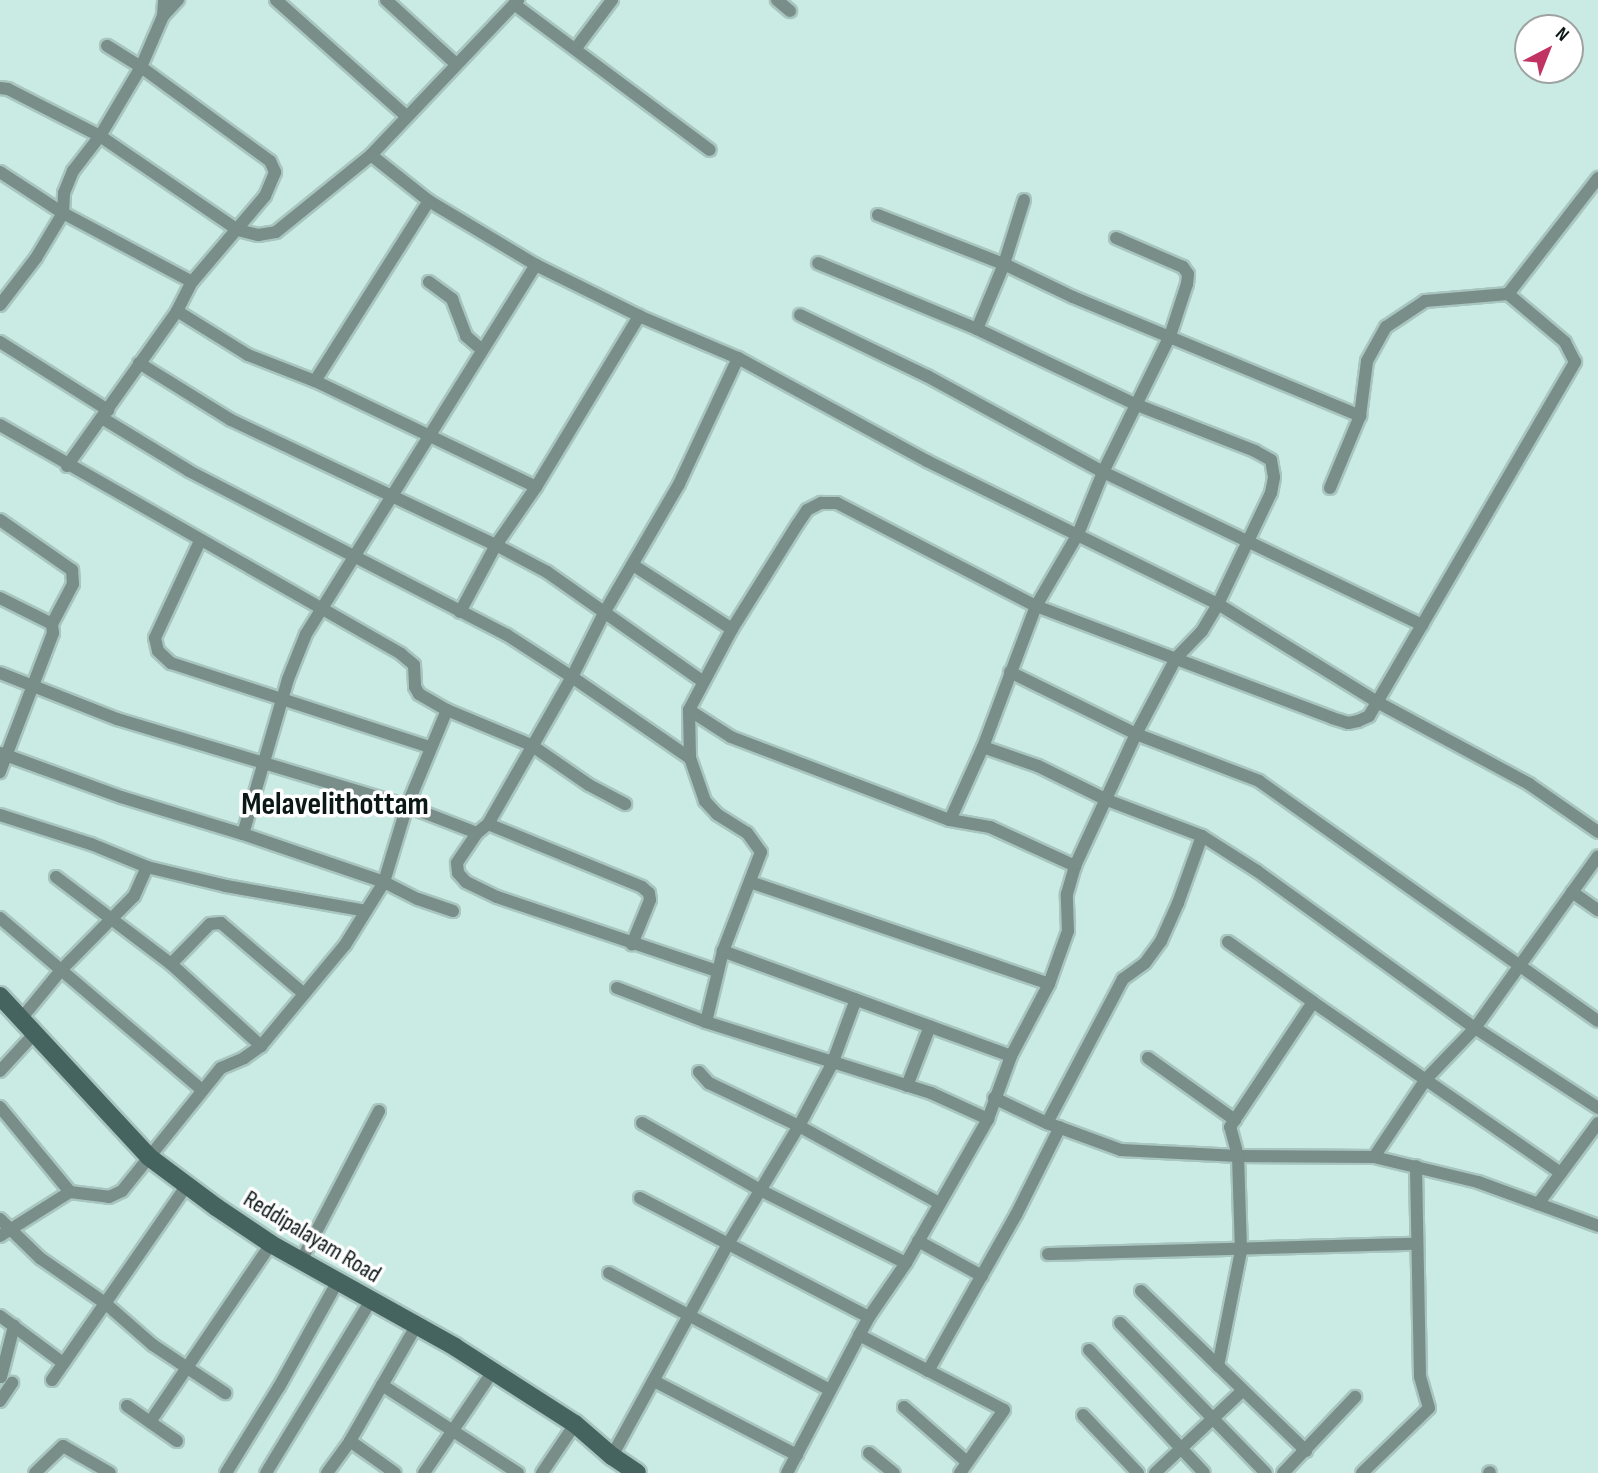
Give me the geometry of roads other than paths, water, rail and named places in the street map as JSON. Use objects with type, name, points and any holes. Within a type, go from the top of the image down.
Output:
[{"type":"main road","name":"Reddipalayam Road","points":[[0,996],[149,1157],[271,1244],[493,1371],[575,1424],[611,1456],[637,1473]]},
{"type":"street","points":[[0,305],[36,258],[63,213],[64,192],[73,171],[100,136],[141,67],[163,16],[164,0]]},
{"type":"street","points":[[163,16],[178,0]]},
{"type":"street","points":[[276,0],[406,116]]},
{"type":"street","points":[[386,0],[455,63]]},
{"type":"street","points":[[576,48],[612,0]]},
{"type":"street","points":[[777,0],[790,11]]},
{"type":"street","points":[[0,88],[8,89],[100,136],[238,230],[258,235],[276,232],[371,155],[455,63],[516,2],[710,150]]},
{"type":"street","points":[[67,466],[177,311],[192,282],[238,230],[274,182],[275,172],[270,161],[141,67],[107,46]]},
{"type":"street","points":[[371,155],[429,201],[536,265],[639,316],[738,358],[927,461],[1218,604],[1377,702],[1529,784],[1598,832]]},
{"type":"street","points":[[0,172],[63,213],[192,282]]},
{"type":"street","points":[[1508,294],[1598,178]]},
{"type":"street","points":[[978,329],[1024,200]]},
{"type":"street","points":[[315,381],[429,201]]},
{"type":"street","points":[[878,215],[1003,264],[1360,416]]},
{"type":"street","points":[[950,820],[983,747],[1036,606],[1078,534],[1103,472],[1170,336],[1187,284],[1188,274],[1183,267],[1116,238]]},
{"type":"street","points":[[787,1473],[869,1317],[906,1263],[988,1119],[1011,1056],[1049,984],[1068,931],[1067,894],[1075,866],[1136,734],[1176,658],[1202,631],[1218,604],[1271,493],[1274,477],[1271,460],[1255,451],[1137,405],[978,329],[818,263]]},
{"type":"street","points":[[243,834],[282,699],[306,634],[536,265]]},
{"type":"street","points":[[429,282],[452,299],[466,336],[482,350]]},
{"type":"street","points":[[706,1022],[723,951],[761,852],[756,842],[705,802],[690,758],[689,710],[702,681],[732,629],[807,510],[821,503],[837,503],[1036,606],[1348,723],[1369,716],[1575,362],[1565,342],[1508,294],[1425,301],[1397,318],[1386,327],[1367,360],[1360,416],[1330,488]]},
{"type":"street","points":[[177,311],[248,355],[315,381],[536,487]]},
{"type":"street","points":[[800,314],[928,376],[1103,472],[1422,625]]},
{"type":"street","points":[[460,612],[496,545],[536,487],[639,316]]},
{"type":"street","points":[[0,342],[189,471],[507,635],[690,758]]},
{"type":"street","points":[[718,971],[497,897],[466,882],[458,873],[457,863],[477,833],[488,824],[572,677],[604,613],[679,484],[738,358]]},
{"type":"street","points":[[139,363],[231,420],[496,545],[573,589],[702,681]]},
{"type":"street","points":[[0,425],[67,466],[401,654],[414,665],[415,687],[419,694],[447,710],[531,745],[625,804]]},
{"type":"street","points":[[0,520],[72,570],[73,584],[52,624],[49,648],[3,754],[0,772]]},
{"type":"street","points":[[200,541],[155,638],[158,651],[171,663],[429,747]]},
{"type":"street","points":[[633,565],[732,629]]},
{"type":"street","points":[[0,598],[52,624]]},
{"type":"street","points":[[1010,672],[1136,734],[1259,781],[1598,1021]]},
{"type":"street","points":[[0,673],[117,719],[407,806],[477,833]]},
{"type":"street","points":[[5,1233],[70,1192],[109,1197],[122,1191],[221,1068],[244,1058],[261,1046],[345,945],[384,882],[407,806],[429,747],[447,710]]},
{"type":"street","points":[[689,710],[731,737],[950,820],[990,827],[1075,866]]},
{"type":"street","points":[[983,747],[1038,766],[1107,800],[1202,836],[1256,871],[1475,1028],[1598,1108]]},
{"type":"street","points":[[3,754],[121,797],[243,834],[384,882],[418,899],[453,911]]},
{"type":"street","points":[[0,815],[91,844],[147,867],[226,886],[366,911]]},
{"type":"street","points":[[488,824],[642,887],[649,893],[650,900],[632,944]]},
{"type":"street","points":[[1046,1122],[1123,979],[1145,963],[1161,940],[1178,903],[1202,836]]},
{"type":"street","points":[[1374,1157],[1426,1079],[1475,1028],[1598,856]]},
{"type":"street","points":[[21,1019],[62,969],[134,896],[147,867]]},
{"type":"street","points":[[56,877],[171,964],[261,1046]]},
{"type":"street","points":[[750,882],[1049,984]]},
{"type":"street","points":[[1572,892],[1598,910]]},
{"type":"street","points":[[0,918],[201,1090]]},
{"type":"street","points":[[171,964],[210,923],[221,923],[304,995]]},
{"type":"street","points":[[1228,942],[1561,1173]]},
{"type":"street","points":[[723,951],[1011,1056]]},
{"type":"street","points":[[617,988],[706,1022],[832,1064],[931,1093],[988,1119]]},
{"type":"street","points":[[611,1456],[728,1244],[799,1126],[832,1064],[856,999]]},
{"type":"street","points":[[1218,1366],[1241,1251],[1238,1156],[1230,1127],[1313,1002]]},
{"type":"street","points":[[906,1086],[930,1026]]},
{"type":"street","points":[[0,1071],[34,1034]]},
{"type":"street","points":[[1148,1058],[1235,1120]]},
{"type":"street","points":[[699,1072],[709,1083],[799,1126],[939,1203]]},
{"type":"street","points":[[994,1098],[1046,1122],[1121,1150],[1238,1156],[1374,1157],[1478,1182],[1598,1226]]},
{"type":"street","points":[[0,1107],[70,1192]]},
{"type":"street","points":[[301,1261],[379,1111]]},
{"type":"street","points":[[642,1123],[762,1191],[906,1263]]},
{"type":"street","points":[[1538,1204],[1598,1123]]},
{"type":"street","points":[[928,1371],[982,1276],[1060,1127]]},
{"type":"street","points":[[1362,1473],[1429,1408],[1420,1376],[1416,1166]]},
{"type":"street","points":[[52,1380],[187,1185]]},
{"type":"street","points":[[639,1198],[869,1317]]},
{"type":"street","points":[[0,1219],[5,1233],[105,1303],[153,1345],[225,1394]]},
{"type":"street","points":[[918,1241],[982,1276]]},
{"type":"street","points":[[150,1422],[271,1244]]},
{"type":"street","points":[[1048,1254],[1241,1251],[1416,1244]]},
{"type":"street","points":[[609,1273],[830,1390]]},
{"type":"street","points":[[226,1473],[279,1387],[337,1283]]},
{"type":"street","points":[[1141,1291],[1306,1451]]},
{"type":"street","points":[[266,1473],[371,1300]]},
{"type":"street","points":[[0,1316],[63,1363]]},
{"type":"street","points":[[1120,1323],[1266,1473]]},
{"type":"street","points":[[0,1401],[7,1380],[14,1326]]},
{"type":"street","points":[[327,1473],[350,1441],[416,1326]]},
{"type":"street","points":[[859,1335],[1004,1410],[964,1468],[904,1407]]},
{"type":"street","points":[[1089,1350],[1204,1473]]},
{"type":"street","points":[[424,1473],[493,1371]]},
{"type":"street","points":[[654,1381],[797,1455]]},
{"type":"street","points":[[382,1385],[518,1473]]},
{"type":"street","points":[[1155,1473],[1243,1390]]},
{"type":"street","points":[[1283,1473],[1355,1397]]},
{"type":"street","points":[[128,1406],[177,1441]]},
{"type":"street","points":[[1083,1415],[1138,1473]]},
{"type":"street","points":[[542,1473],[575,1424]]},
{"type":"street","points":[[350,1441],[395,1473]]},
{"type":"street","points":[[35,1473],[63,1446],[110,1473]]},
{"type":"street","points":[[869,1453],[894,1473]]},
{"type":"district","name":"Melavelithottam","points":[[335,805]]}]
